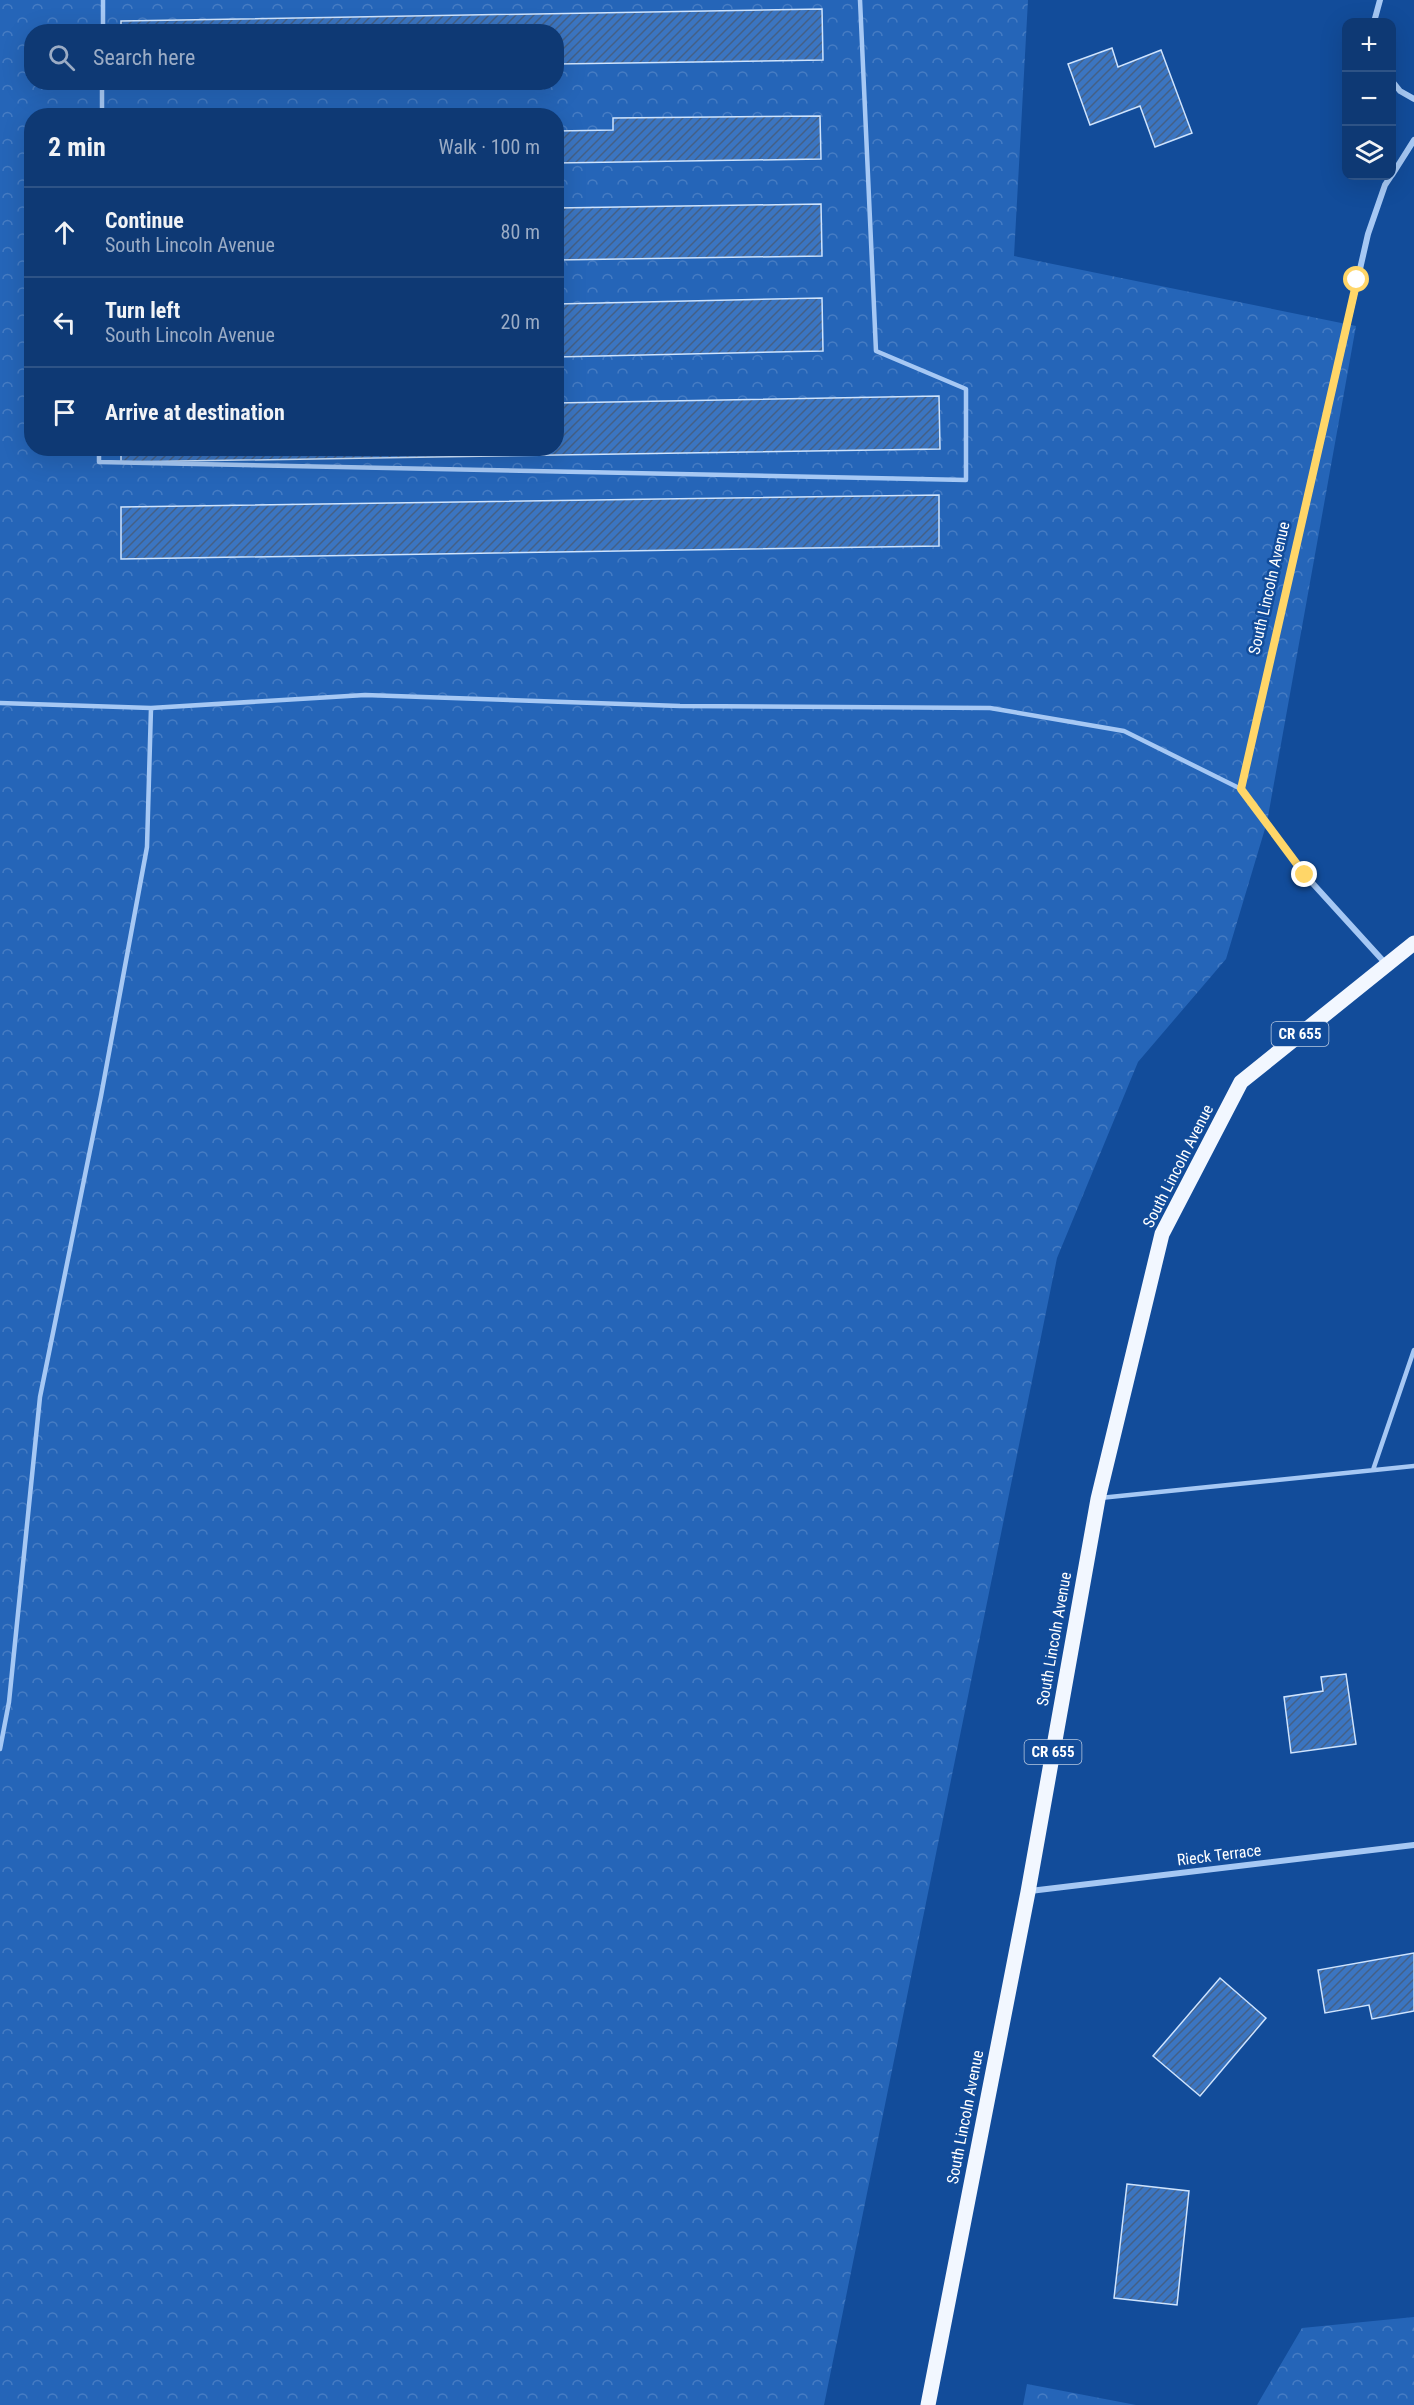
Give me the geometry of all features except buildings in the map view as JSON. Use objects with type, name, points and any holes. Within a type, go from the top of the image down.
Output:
[{"type":"main road","name":"South Lincoln Avenue","points":[[928,2405],[1028,1892],[1098,1499],[1162,1234],[1241,1082],[1414,943]]},
{"type":"street","points":[[1375,18],[1380,0]]},
{"type":"street","points":[[1396,86],[1400,92],[1414,99]]},
{"type":"street","name":"South Lincoln Avenue","points":[[1396,167],[1414,140]]},
{"type":"street","name":"South Lincoln Avenue","points":[[1241,789],[1368,234],[1388,180]]},
{"type":"street","points":[[1241,789],[1305,875],[1386,964]]},
{"type":"street","name":"Rieck Terrace","points":[[1028,1892],[1414,1845]]},
{"type":"lane","points":[[103,0],[103,24]]},
{"type":"lane","points":[[99,456],[99,462],[966,480],[966,389],[876,351],[860,0]]},
{"type":"lane","points":[[102,90],[102,108]]},
{"type":"lane","points":[[0,703],[151,708],[365,694],[680,706],[990,708],[1124,731],[1241,789]]},
{"type":"lane","points":[[0,1749],[9,1702],[40,1396],[101,1096],[147,847],[151,708]]},
{"type":"lane","points":[[1372,1470],[1414,1350]]},
{"type":"lane","points":[[1098,1499],[1414,1466]]},
{"type":"green space","points":[[0,0],[1028,0],[1014,256],[1356,326],[1267,822],[1226,959],[1138,1062],[1057,1258],[824,2405],[0,2405]]},
{"type":"green space","points":[[1414,2317],[1414,2405],[1257,2405],[1302,2328]]},
{"type":"green space","points":[[1027,2384],[1136,2405],[1023,2405]]},
{"type":"route","points":[[1305,875],[1241,789],[1357,280]]}]
